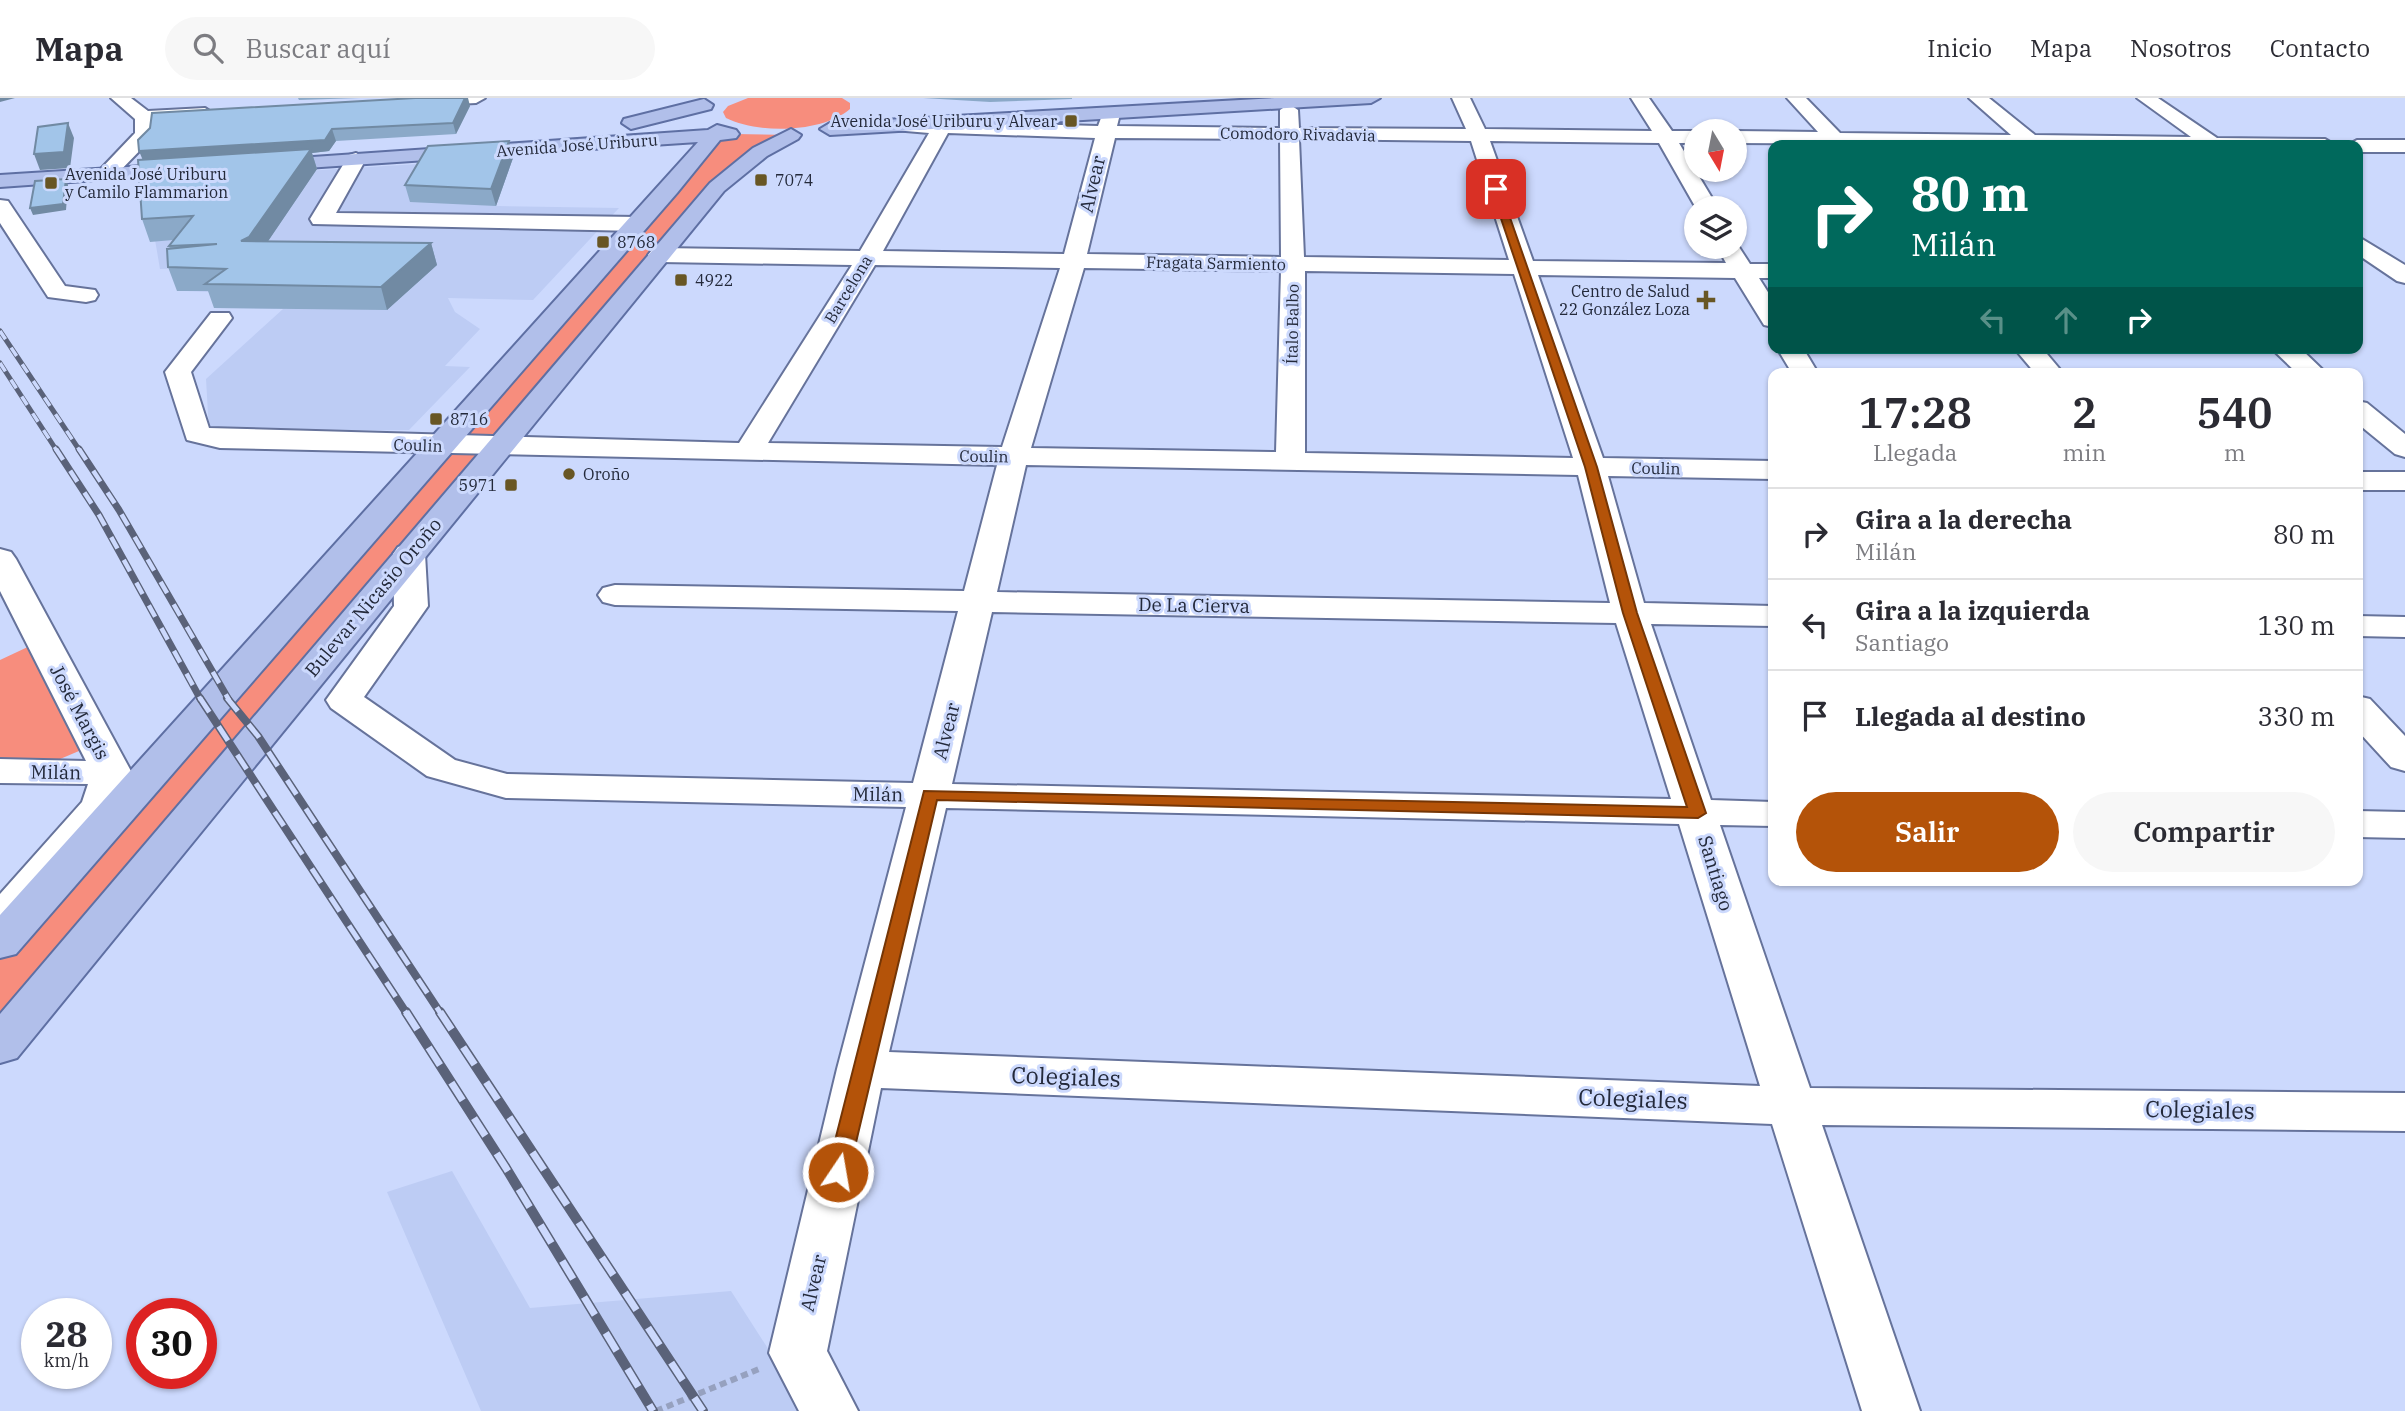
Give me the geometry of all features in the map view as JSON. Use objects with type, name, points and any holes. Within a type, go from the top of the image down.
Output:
[{"type":"main road","points":[[942,118],[1032,106],[1205,98]]},
{"type":"main road","points":[[1107,123],[1288,103],[1371,98]]},
{"type":"main road","points":[[0,943],[690,165],[722,133],[704,126],[695,116],[712,102]]},
{"type":"main road","name":"Avenida José Uriburu","points":[[712,102],[623,125],[565,134],[242,160],[356,159],[616,143],[722,133],[791,135]]},
{"type":"main road","points":[[830,129],[863,118],[872,109]]},
{"type":"main road","points":[[791,135],[830,129],[901,126]]},
{"type":"main road","name":"Bulevar Nicasio Oroño","points":[[0,1046],[717,187],[760,152],[791,135]]},
{"type":"main road","points":[[616,143],[676,150],[690,165]]},
{"type":"main road","points":[[0,169],[112,168],[214,162]]},
{"type":"main road","points":[[0,181],[112,168]]},
{"type":"street","points":[[120,98],[144,117],[227,112]]},
{"type":"street","points":[[393,103],[476,98]]},
{"type":"street","name":"Santiago","points":[[1461,98],[1479,136],[1591,467],[1630,613],[1698,813],[1789,1106],[1891,1411]]},
{"type":"street","points":[[1640,98],[1700,196]]},
{"type":"street","points":[[1796,98],[1835,140]]},
{"type":"street","points":[[1978,98],[2028,140]]},
{"type":"street","points":[[2146,98],[2207,140]]},
{"type":"street","name":"Ítalo Balbo","points":[[1288,103],[1293,265],[1290,461]]},
{"type":"street","points":[[112,168],[145,134],[144,117]]},
{"type":"street","name":"Comodoro Rivadavia","points":[[901,126],[942,118],[1107,123],[1290,134],[1684,137]]},
{"type":"street","name":"Barcelona","points":[[748,452],[868,257],[942,118]]},
{"type":"street","name":"Alvear","points":[[798,1353],[861,1069],[1014,456],[1074,261],[1107,123]]},
{"type":"street","points":[[1747,138],[1796,140]]},
{"type":"street","points":[[2363,146],[2405,146]]},
{"type":"street","points":[[356,159],[321,219],[638,225]]},
{"type":"street","points":[[6,215],[57,292],[86,295]]},
{"type":"street","points":[[2363,247],[2405,277]]},
{"type":"street","name":"Fragata Sarmiento","points":[[660,255],[1768,271]]},
{"type":"street","points":[[1735,259],[1768,312]]},
{"type":"street","points":[[2369,279],[2405,277]]},
{"type":"street","name":"Coulin","points":[[220,318],[178,372],[197,434],[231,439],[442,446],[1768,470]]},
{"type":"street","points":[[2033,354],[2046,368]]},
{"type":"street","points":[[2291,354],[2307,368]]},
{"type":"street","points":[[2363,414],[2405,448]]},
{"type":"street","points":[[2363,481],[2405,481]]},
{"type":"street","name":"Milán","points":[[409,554],[411,606],[344,700],[441,768],[506,786],[1768,814]]},
{"type":"street","name":"José Margis","points":[[0,559],[112,773],[101,805],[65,850],[0,921]]},
{"type":"street","name":"De La Cierva","points":[[615,595],[1768,615]]},
{"type":"street","points":[[2363,626],[2405,627]]},
{"type":"street","points":[[2363,714],[2405,759]]},
{"type":"street","name":"Milán","points":[[0,771],[112,773]]},
{"type":"street","points":[[2363,824],[2405,825]]},
{"type":"street","name":"Colegiales","points":[[861,1069],[1789,1106],[2405,1112]]},
{"type":"street","points":[[798,1353],[829,1411]]},
{"type":"path","points":[[656,1411],[798,1353]]},
{"type":"shaded area","points":[[748,98],[842,98],[850,103],[850,109],[838,117],[807,127],[772,129],[726,118],[723,112],[728,106]]},
{"type":"shaded area","points":[[791,135],[717,187],[0,1046],[0,943],[714,136]]},
{"type":"shaded area","points":[[513,158],[496,206],[619,208],[533,300],[448,298],[455,312],[480,329],[445,366],[470,367],[409,430],[209,431],[206,379],[283,309],[214,308],[232,293],[185,291],[223,267],[160,269],[145,181]]},
{"type":"shaded area","points":[[32,645],[86,748],[46,765],[0,765],[0,660]]},
{"type":"shaded area","points":[[452,1171],[530,1308],[731,1291],[808,1411],[481,1411],[387,1192]]},
{"type":"building","points":[[415,98],[465,98],[453,123],[332,129],[325,140],[139,151],[138,140],[150,128],[152,113]]},
{"type":"building","points":[[68,123],[64,152],[34,154],[38,127]]},
{"type":"building","points":[[509,141],[491,189],[405,185],[428,146]]},
{"type":"building","points":[[311,149],[249,237],[241,241],[431,243],[381,287],[205,284],[226,269],[168,267],[167,249],[217,244],[169,246],[193,216],[142,219],[138,160]]},
{"type":"building","points":[[66,179],[63,204],[30,208],[35,181]]},
{"type":"railway","points":[[0,331],[80,451]]},
{"type":"railway","points":[[0,363],[57,451]]},
{"type":"railway","points":[[56,449],[99,515],[201,700]]},
{"type":"railway","points":[[79,449],[119,510],[229,700]]},
{"type":"railway","points":[[200,698],[407,1014]]},
{"type":"railway","points":[[227,698],[258,736],[441,1014]]},
{"type":"railway","points":[[406,1012],[506,1168],[653,1411]]},
{"type":"railway","points":[[440,1012],[703,1411]]},
{"type":"place","name":"Avenida José Uriburu y Alvear","points":[[1071,121]]},
{"type":"place","name":"7074","points":[[761,180]]},
{"type":"place","name":"Avenida José Uriburu y Camilo Flammarion","points":[[51,183]]},
{"type":"place","name":"8768","points":[[603,242]]},
{"type":"place","name":"4922","points":[[681,280]]},
{"type":"place","name":"Centro de Salud 22 González Loza","points":[[1706,300]]},
{"type":"place","name":"8716","points":[[436,419]]},
{"type":"place","name":"Oroño","points":[[569,474]]},
{"type":"place","name":"5971","points":[[511,485]]},
{"type":"route","points":[[838,1172],[930,794],[1698,813],[1630,613],[1591,467],[1496,189]]}]
